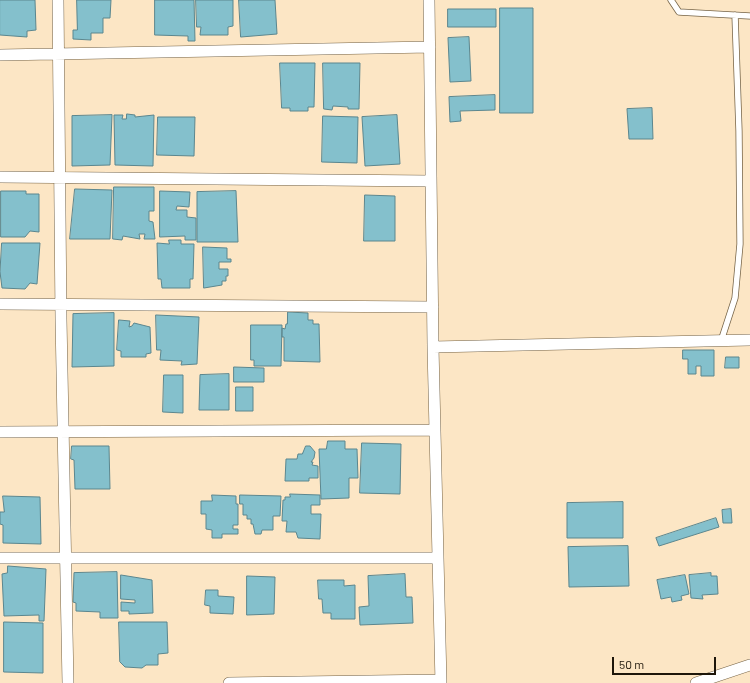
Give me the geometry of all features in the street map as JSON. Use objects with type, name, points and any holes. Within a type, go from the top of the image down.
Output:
[{"type":"street","points":[[58,0],[60,304],[68,683]]},
{"type":"street","points":[[229,683],[441,681],[433,347],[429,0]]},
{"type":"street","points":[[0,55],[430,47]]},
{"type":"street","points":[[0,177],[431,181]]},
{"type":"street","points":[[0,304],[433,307]]},
{"type":"street","points":[[433,347],[750,340]]},
{"type":"street","points":[[0,432],[435,430]]},
{"type":"street","points":[[0,558],[65,560],[438,558]]},
{"type":"street","points":[[696,683],[750,665]]},
{"type":"lane","points":[[671,0],[679,12],[750,16]]},
{"type":"lane","points":[[721,341],[735,298],[740,244],[739,131],[735,15]]},
{"type":"building","points":[[0,0],[35,0],[36,30],[27,31],[27,37],[0,35]]},
{"type":"building","points":[[77,0],[111,0],[110,18],[103,18],[103,33],[91,33],[91,40],[73,39],[73,30],[77,30]]},
{"type":"building","points":[[155,0],[194,0],[195,41],[188,41],[188,36],[155,35]]},
{"type":"building","points":[[196,0],[233,0],[233,26],[228,27],[228,35],[200,35],[201,27],[197,27]]},
{"type":"building","points":[[239,0],[275,0],[277,34],[241,37]]},
{"type":"building","points":[[500,8],[533,8],[533,113],[500,113]]},
{"type":"building","points":[[448,9],[496,9],[496,27],[448,27]]},
{"type":"building","points":[[469,37],[471,81],[450,82],[448,38]]},
{"type":"building","points":[[280,63],[315,63],[314,107],[308,107],[308,111],[290,111],[290,108],[282,108]]},
{"type":"building","points":[[323,63],[360,63],[359,109],[348,109],[348,107],[333,106],[332,110],[324,109]]},
{"type":"building","points":[[495,95],[495,110],[460,111],[461,121],[450,122],[449,97]]},
{"type":"building","points":[[652,108],[653,139],[629,139],[627,109]]},
{"type":"building","points":[[127,114],[135,115],[135,117],[154,115],[153,166],[115,165],[114,115],[123,115],[122,119],[126,119]]},
{"type":"building","points":[[112,115],[110,165],[72,166],[72,116]]},
{"type":"building","points":[[397,115],[400,164],[365,166],[362,117]]},
{"type":"building","points":[[323,116],[358,117],[357,163],[322,162]]},
{"type":"building","points":[[158,117],[195,117],[194,156],[157,155]]},
{"type":"building","points":[[114,187],[154,187],[154,211],[149,211],[149,221],[153,222],[155,239],[144,239],[145,234],[139,234],[140,239],[123,236],[122,240],[113,239]]},
{"type":"building","points":[[75,189],[112,190],[110,239],[70,239]]},
{"type":"building","points":[[1,191],[26,191],[26,194],[39,194],[39,232],[30,231],[25,237],[1,237]]},
{"type":"building","points":[[160,191],[190,192],[189,207],[177,206],[176,210],[187,210],[187,217],[196,218],[196,240],[185,240],[185,236],[160,237]]},
{"type":"building","points":[[236,191],[238,242],[197,242],[197,192]]},
{"type":"building","points":[[365,195],[395,196],[395,241],[364,241]]},
{"type":"building","points":[[169,240],[181,240],[181,244],[194,244],[193,279],[190,279],[190,288],[162,288],[161,279],[158,279],[157,243],[169,244]]},
{"type":"building","points":[[2,243],[40,243],[37,284],[30,283],[25,289],[2,288],[0,272]]},
{"type":"building","points":[[203,247],[227,248],[227,259],[231,259],[231,262],[219,262],[219,269],[228,269],[228,276],[226,276],[226,281],[222,281],[222,285],[204,288]]},
{"type":"building","points":[[288,312],[308,313],[308,320],[313,320],[313,324],[319,324],[320,362],[284,361],[284,337],[282,337],[282,328],[285,329],[287,324]]},
{"type":"building","points":[[114,313],[114,366],[72,367],[73,314]]},
{"type":"building","points":[[156,315],[199,317],[197,364],[181,365],[182,361],[160,360],[161,350],[157,350]]},
{"type":"building","points":[[119,320],[130,321],[129,327],[134,323],[150,327],[151,353],[146,354],[146,357],[121,357],[121,351],[117,350]]},
{"type":"building","points":[[251,325],[282,325],[281,366],[254,366],[254,360],[251,360]]},
{"type":"building","points":[[683,350],[714,350],[714,376],[701,376],[701,366],[696,366],[696,374],[688,374],[688,359],[683,359]]},
{"type":"building","points":[[726,357],[739,357],[739,368],[725,368]]},
{"type":"building","points":[[234,367],[264,368],[264,382],[234,382]]},
{"type":"building","points":[[229,374],[229,410],[199,410],[200,375]]},
{"type":"building","points":[[164,375],[183,375],[183,413],[163,412]]},
{"type":"building","points":[[236,387],[253,387],[253,411],[236,411]]},
{"type":"building","points":[[328,441],[345,441],[345,449],[357,449],[358,478],[349,478],[349,498],[321,499],[319,449],[326,449]]},
{"type":"building","points":[[362,443],[401,444],[400,494],[360,493]]},
{"type":"building","points":[[72,446],[109,446],[110,489],[75,489],[74,460],[71,459]]},
{"type":"building","points":[[306,446],[310,446],[315,452],[314,458],[311,462],[313,462],[312,465],[318,466],[318,478],[309,478],[309,481],[285,481],[286,459],[297,459],[298,454],[302,454]]},
{"type":"building","points":[[290,494],[320,495],[320,505],[311,505],[311,514],[321,514],[320,539],[298,538],[296,532],[286,532],[287,521],[282,521],[283,500],[285,500],[285,497],[290,497]]},
{"type":"building","points":[[212,495],[236,496],[236,504],[238,504],[238,525],[233,525],[233,529],[238,529],[238,534],[222,534],[222,538],[212,538],[212,530],[206,529],[206,514],[201,514],[201,501],[212,501]]},
{"type":"building","points":[[240,495],[281,496],[280,516],[273,516],[273,530],[262,530],[261,534],[255,534],[253,524],[251,524],[251,519],[247,519],[247,515],[243,515],[243,504],[240,504]]},
{"type":"building","points":[[3,496],[40,497],[41,544],[3,543],[3,525],[0,524],[0,512],[4,512]]},
{"type":"building","points":[[623,502],[623,538],[567,538],[567,503]]},
{"type":"building","points":[[731,509],[732,523],[723,523],[722,510]]},
{"type":"building","points":[[716,518],[719,527],[659,546],[656,538]]},
{"type":"building","points":[[628,546],[629,586],[569,587],[568,547]]},
{"type":"building","points":[[8,566],[46,569],[44,621],[39,621],[39,615],[4,616],[2,574],[7,573]]},
{"type":"building","points":[[117,572],[118,618],[100,618],[100,612],[76,611],[76,603],[73,602],[74,573]]},
{"type":"building","points":[[711,573],[711,576],[717,576],[718,594],[702,595],[703,599],[691,598],[689,575]]},
{"type":"building","points":[[405,574],[406,597],[412,597],[413,623],[360,625],[359,607],[369,606],[368,576]]},
{"type":"building","points":[[121,575],[152,580],[153,613],[129,614],[129,611],[121,611],[121,602],[135,603],[135,600],[121,599]]},
{"type":"building","points":[[685,575],[689,594],[681,596],[682,600],[672,602],[671,597],[661,599],[657,580]]},
{"type":"building","points":[[247,576],[275,577],[274,614],[247,615]]},
{"type":"building","points":[[318,580],[344,580],[344,586],[355,585],[355,619],[331,619],[331,613],[323,613],[322,599],[319,599]]},
{"type":"building","points":[[206,590],[218,590],[218,596],[234,597],[233,614],[210,613],[210,606],[205,605]]},
{"type":"building","points":[[4,622],[43,623],[43,673],[4,672]]},
{"type":"building","points":[[119,622],[167,622],[168,653],[158,654],[158,665],[146,665],[142,668],[125,667],[120,662]]}]
